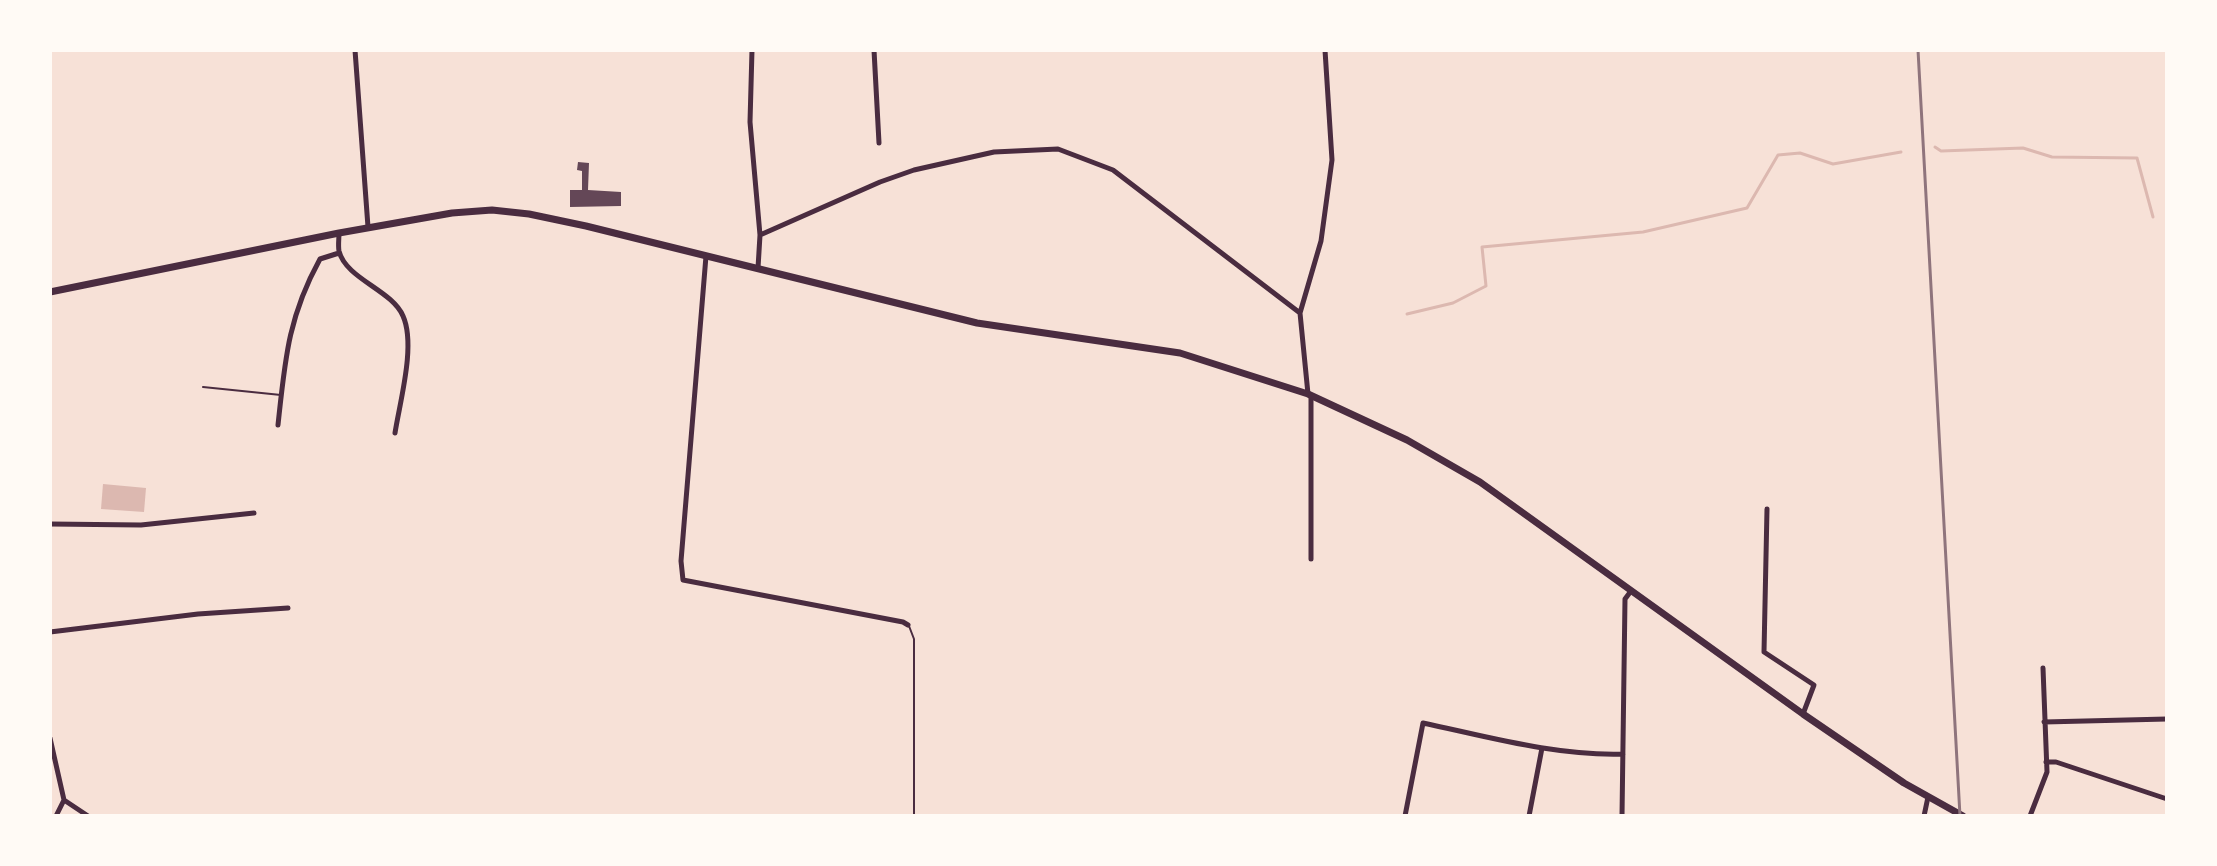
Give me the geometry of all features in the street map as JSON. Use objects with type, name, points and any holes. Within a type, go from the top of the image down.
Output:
[{"type":"main road","points":[[50,292],[368,227],[452,213],[492,210],[574,224],[977,323],[1180,353],[1310,395],[1407,440],[1480,482],[1803,714],[1928,797],[1963,816]]},
{"type":"street","points":[[355,50],[368,227]]},
{"type":"street","points":[[752,50],[750,122],[760,235],[758,269]]},
{"type":"street","points":[[874,50],[879,143]]},
{"type":"street","points":[[1311,559],[1310,395],[1300,313],[1321,241],[1332,160],[1325,50]]},
{"type":"street","points":[[760,235],[914,170],[994,152],[1058,149],[1113,170],[1300,313]]},
{"type":"street","points":[[339,233],[339,253],[352,270],[398,306],[405,318],[408,346],[395,433]]},
{"type":"street","points":[[278,425],[289,335],[300,301],[320,259],[339,253]]},
{"type":"street","points":[[706,256],[681,561],[683,580],[908,625]]},
{"type":"street","points":[[1767,509],[1764,652],[1814,685],[1803,714]]},
{"type":"street","points":[[50,524],[141,525],[254,513]]},
{"type":"street","points":[[1622,816],[1625,599],[1631,590]]},
{"type":"street","points":[[50,632],[198,614],[288,608]]},
{"type":"street","points":[[2030,816],[2047,772],[2043,668]]},
{"type":"street","points":[[2044,722],[2167,719]]},
{"type":"street","points":[[1405,816],[1423,723],[1542,748],[1591,755],[1623,754]]},
{"type":"street","points":[[50,738],[64,800],[56,816]]},
{"type":"street","points":[[1529,816],[1542,748]]},
{"type":"street","points":[[2046,762],[2056,762],[2167,799]]},
{"type":"street","points":[[1924,816],[1928,797]]},
{"type":"street","points":[[64,800],[88,816]]},
{"type":"lane","points":[[203,387],[282,395]]},
{"type":"lane","points":[[908,625],[914,639],[914,816]]},
{"type":"shaded area","points":[[103,484],[146,488],[144,512],[101,509]]},
{"type":"building","points":[[578,162],[589,163],[588,190],[621,192],[621,206],[570,207],[570,190],[582,190],[582,171],[577,170]]},
{"type":"waterway","points":[[1935,147],[1941,151],[2023,148],[2052,157],[2137,158],[2153,217]]},
{"type":"waterway","points":[[1407,314],[1453,303],[1486,286],[1482,247],[1643,232],[1747,208],[1778,155],[1800,153],[1833,164],[1901,152]]},
{"type":"railway","points":[[1918,50],[1960,816]]}]
